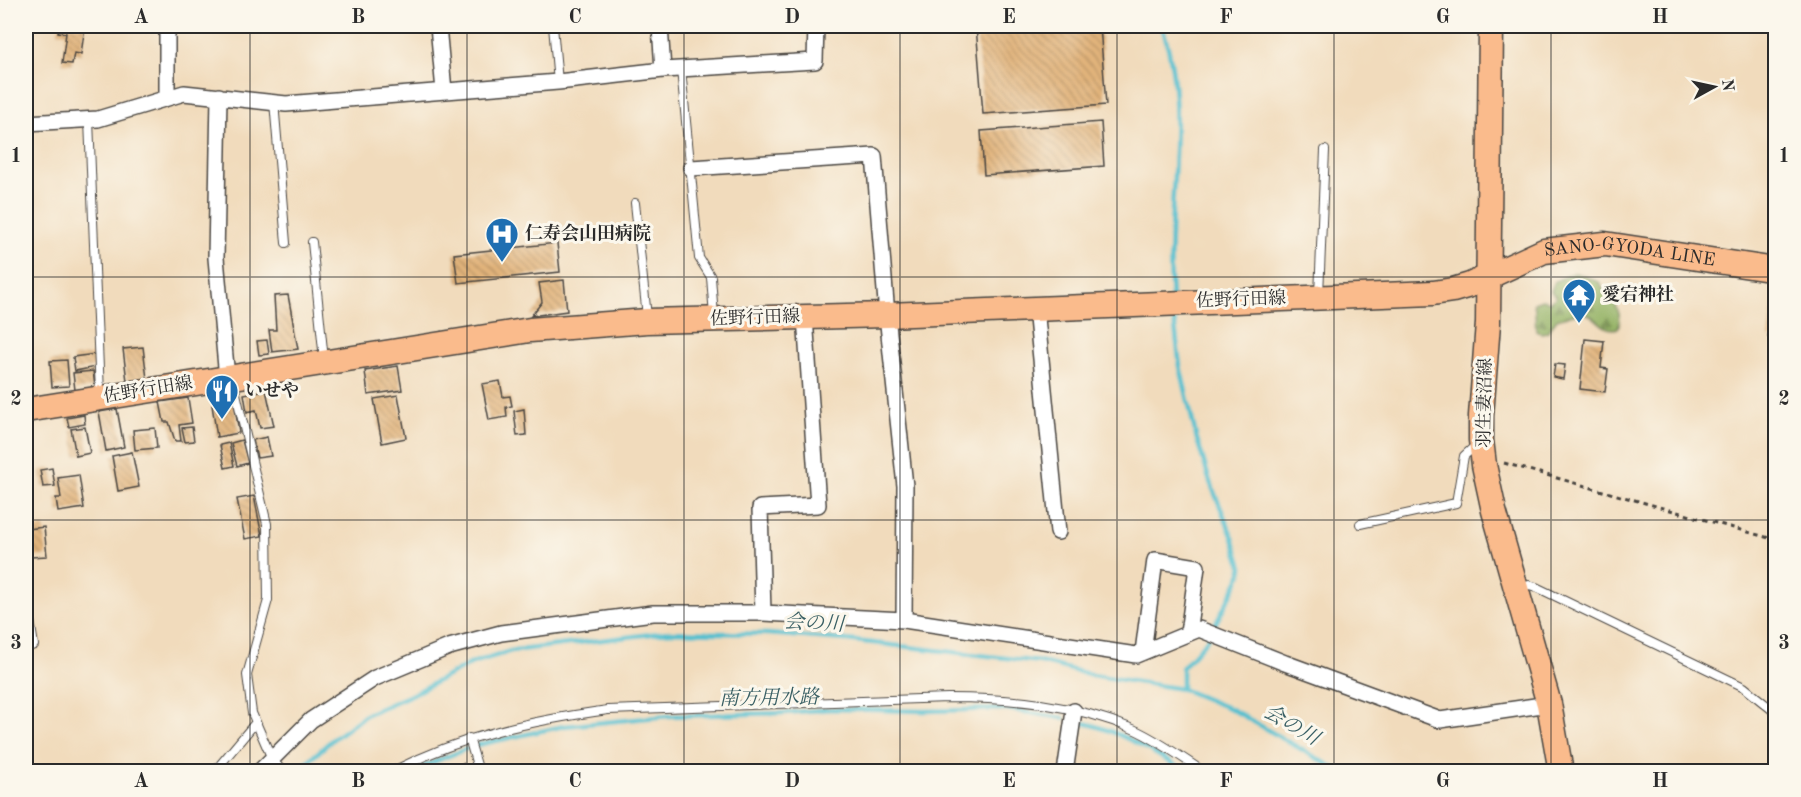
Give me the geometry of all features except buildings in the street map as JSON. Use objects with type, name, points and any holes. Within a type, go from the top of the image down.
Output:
[{"type":"main road","name":"羽生妻沼線","points":[[1491,26],[1488,322],[1481,440],[1484,465],[1549,704],[1561,771]]},
{"type":"main road","name":"SANO-GYODA LINE","points":[[1488,277],[1544,251],[1605,244],[1776,270]]},
{"type":"main road","name":"佐野行田線","points":[[26,410],[530,330],[647,321],[887,315],[1434,293],[1454,290],[1488,277]]},
{"type":"street","points":[[167,26],[167,98]]},
{"type":"street","points":[[438,26],[444,91]]},
{"type":"street","points":[[660,26],[663,70]]},
{"type":"street","points":[[26,123],[98,119],[184,93],[286,104],[558,82],[663,70],[815,61],[816,26]]},
{"type":"street","points":[[219,96],[216,258],[230,377]]},
{"type":"street","points":[[691,168],[874,156],[887,315],[905,486],[904,620]]},
{"type":"street","points":[[1036,308],[1058,532]]},
{"type":"street","points":[[763,613],[760,508],[818,505],[805,317]]},
{"type":"street","points":[[1143,652],[1155,560],[1197,567],[1188,633]]},
{"type":"street","points":[[259,771],[311,720],[375,678],[449,647],[501,633],[653,613],[763,613],[904,620],[1136,655],[1199,629],[1440,720],[1549,704]]},
{"type":"street","points":[[1065,771],[1074,711]]},
{"type":"lane","points":[[553,26],[558,82]]},
{"type":"lane","points":[[681,69],[699,258],[711,277],[714,320]]},
{"type":"lane","points":[[274,102],[286,243]]},
{"type":"lane","points":[[89,120],[100,398]]},
{"type":"lane","points":[[1318,297],[1325,150]]},
{"type":"lane","points":[[635,203],[647,321]]},
{"type":"lane","points":[[312,242],[324,363]]},
{"type":"lane","points":[[230,377],[267,524],[268,600],[247,675],[252,713],[272,759],[284,771]]},
{"type":"lane","points":[[1360,524],[1456,503],[1464,456],[1481,440]]},
{"type":"lane","points":[[1516,589],[1528,585],[1536,587],[1744,687],[1776,712]]},
{"type":"lane","points":[[26,596],[34,645],[26,648]]},
{"type":"lane","points":[[391,771],[424,755],[498,729],[553,717],[608,710],[987,698],[1074,711],[1104,718],[1134,730],[1204,771]]},
{"type":"lane","points":[[214,771],[256,722]]},
{"type":"lane","points":[[469,738],[479,771]]},
{"type":"path","points":[[1484,465],[1504,463],[1776,540]]},
{"type":"path","points":[[443,771],[475,759]]},
{"type":"green space","points":[[1574,273],[1599,282],[1617,309],[1620,321],[1618,328],[1607,328],[1592,316],[1579,313],[1557,319],[1547,332],[1541,333],[1536,330],[1534,303],[1542,300],[1550,302],[1556,297],[1551,291],[1555,281]]},
{"type":"waterway","points":[[1162,26],[1175,92],[1176,126],[1170,263],[1172,297]]},
{"type":"waterway","points":[[1173,311],[1180,366],[1196,436],[1210,482],[1242,567],[1241,575],[1206,641],[1182,668],[1182,689]]},
{"type":"waterway","name":"会の川","points":[[296,772],[333,739],[367,714],[411,695],[472,663],[511,651],[668,632],[768,634],[846,640],[1041,662],[1092,675],[1182,689],[1233,710],[1341,772]]},
{"type":"waterway","name":"南方用水路","points":[[477,745],[564,726],[668,716],[784,713],[831,709],[924,711],[1006,709],[1063,718]]},
{"type":"waterway","name":"南方用水路","points":[[1080,722],[1121,736],[1148,749],[1185,772]]},
{"type":"waterway","name":"南方用水路","points":[[409,772],[466,749]]},
{"type":"place","name":"仁寿会山田病院","points":[[502,263]]},
{"type":"place","name":"愛宕神社","points":[[1579,324]]},
{"type":"place","name":"いせや","points":[[222,420]]}]
